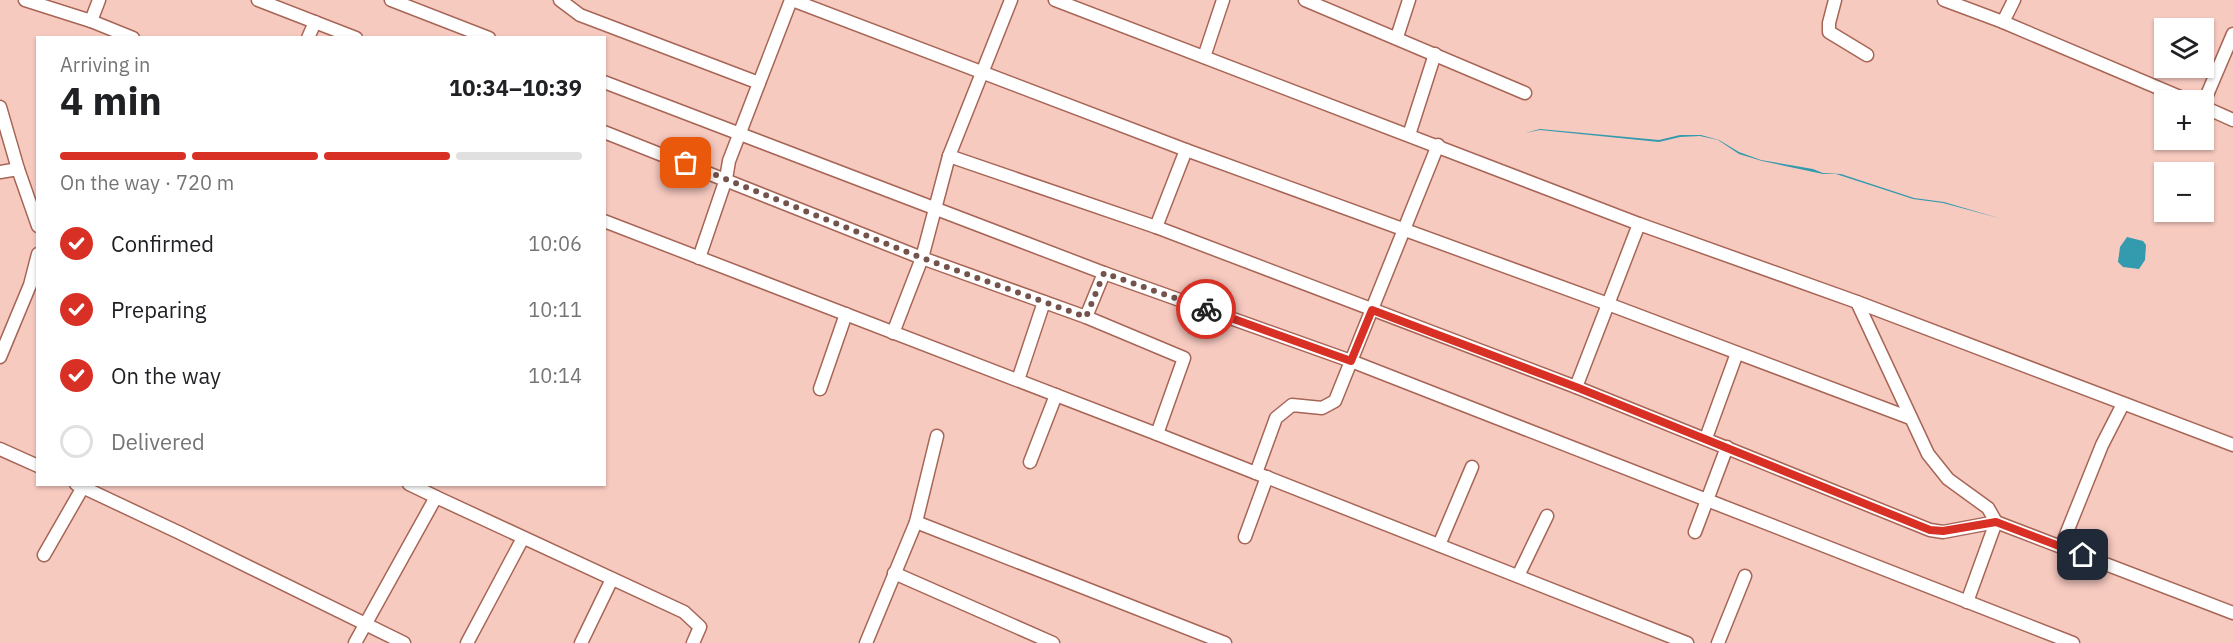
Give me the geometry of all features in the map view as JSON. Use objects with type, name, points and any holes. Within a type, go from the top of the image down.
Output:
[{"type":"street","points":[[25,0],[91,21],[128,36]]},
{"type":"street","points":[[91,21],[99,0]]},
{"type":"street","points":[[258,0],[351,36]]},
{"type":"street","points":[[392,0],[484,36]]},
{"type":"street","points":[[560,0],[580,15],[759,83]]},
{"type":"street","points":[[699,258],[726,179],[729,161],[791,0],[1186,150],[1608,304],[1910,418]]},
{"type":"street","points":[[893,333],[922,258],[950,156],[1011,0]]},
{"type":"street","points":[[1055,0],[1639,224],[1857,303],[2233,446]]},
{"type":"street","points":[[1204,57],[1223,0]]},
{"type":"street","points":[[1305,0],[1525,93]]},
{"type":"street","points":[[1397,37],[1409,0]]},
{"type":"street","points":[[1835,0],[1829,22],[1829,32],[1868,55]]},
{"type":"street","points":[[1944,0],[2163,90]]},
{"type":"street","points":[[2002,22],[2014,0]]},
{"type":"street","points":[[309,36],[315,22]]},
{"type":"street","points":[[2209,90],[2233,34]]},
{"type":"street","points":[[1409,135],[1435,54]]},
{"type":"street","points":[[606,83],[1104,273],[1351,361],[2073,643]]},
{"type":"street","points":[[0,107],[36,220]]},
{"type":"street","points":[[2214,111],[2233,120]]},
{"type":"street","points":[[606,133],[922,258],[1086,317],[1184,357],[1157,434]]},
{"type":"street","points":[[1245,537],[1276,418],[1292,405],[1322,408],[1335,401],[1438,146]]},
{"type":"street","points":[[1156,228],[1186,150]]},
{"type":"street","points":[[950,156],[1156,228],[1576,387],[1930,530],[1943,531],[1996,522],[2233,613]]},
{"type":"street","points":[[0,172],[18,169]]},
{"type":"street","points":[[606,222],[1157,434],[1688,643]]},
{"type":"street","points":[[1576,387],[1639,224]]},
{"type":"street","points":[[0,357],[30,285],[36,262]]},
{"type":"street","points":[[1086,317],[1104,273]]},
{"type":"street","points":[[1018,380],[1044,302]]},
{"type":"street","points":[[1857,303],[1928,454],[1948,479],[1988,508],[1996,522],[1967,602]]},
{"type":"street","points":[[820,389],[846,314]]},
{"type":"street","points":[[1706,438],[1737,354]]},
{"type":"street","points":[[1030,462],[1056,395]]},
{"type":"street","points":[[2061,547],[2102,445],[2123,404]]},
{"type":"street","points":[[866,643],[916,522],[937,436]]},
{"type":"street","points":[[1695,532],[1727,447]]},
{"type":"street","points":[[0,449],[36,465]]},
{"type":"street","points":[[1439,545],[1472,467]]},
{"type":"street","points":[[44,555],[79,486],[404,643]]},
{"type":"street","points":[[413,486],[684,612],[700,627],[693,643]]},
{"type":"street","points":[[355,643],[436,497]]},
{"type":"street","points":[[1518,576],[1547,516]]},
{"type":"street","points":[[916,522],[1225,643]]},
{"type":"street","points":[[467,643],[523,538]]},
{"type":"street","points":[[894,573],[1053,643]]},
{"type":"street","points":[[1718,643],[1745,576]]},
{"type":"street","points":[[581,643],[612,579]]},
{"type":"water","points":[[1540,129],[1659,140],[1680,135],[1701,135],[1719,140],[1739,152],[1761,160],[1813,169],[1823,173],[1841,174],[1914,198],[1944,202],[2002,219],[1943,203],[1913,199],[1836,174],[1823,174],[1762,161],[1739,154],[1718,140],[1700,136],[1680,137],[1659,142],[1540,130],[1525,133]]},
{"type":"water","points":[[2127,237],[2143,241],[2146,245],[2145,260],[2139,269],[2123,267],[2118,262],[2120,247]]},
{"type":"way so far","points":[[686,163],[922,258],[1086,317],[1104,273],[1206,309]]},
{"type":"route","points":[[1206,309],[1351,361],[1372,310],[1706,438],[1930,530],[1943,531],[1996,522],[2083,555]]}]
